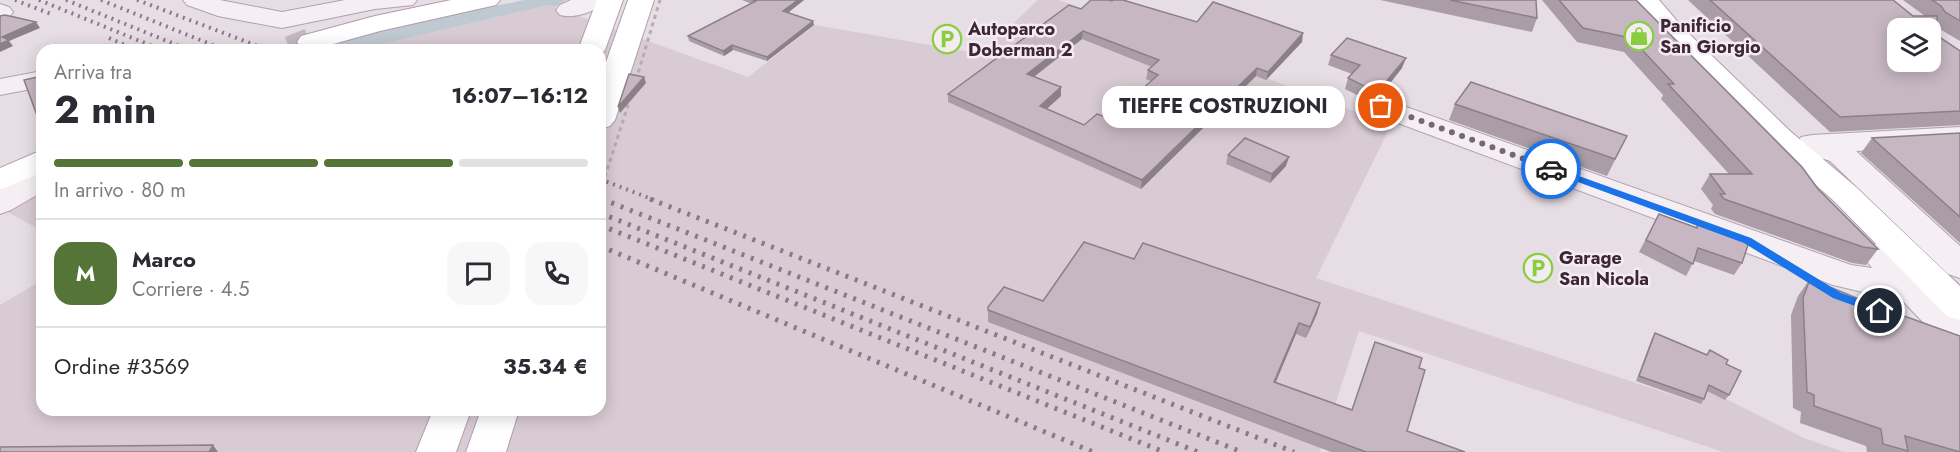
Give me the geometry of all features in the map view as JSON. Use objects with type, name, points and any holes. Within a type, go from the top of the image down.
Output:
[{"type":"main road","points":[[310,42],[375,24],[487,0]]},
{"type":"main road","points":[[593,44],[610,0]]},
{"type":"main road","points":[[606,102],[641,0]]},
{"type":"main road","points":[[1645,0],[1674,34],[1779,137],[1845,194],[1960,308]]},
{"type":"main road","points":[[1661,0],[1670,5],[1960,287]]},
{"type":"main road","points":[[0,180],[36,167]]},
{"type":"main road","points":[[436,452],[451,416]]},
{"type":"main road","points":[[486,452],[498,416]]},
{"type":"street","points":[[196,0],[227,11],[282,20],[376,1],[404,0]]},
{"type":"street","points":[[569,10],[593,0]]},
{"type":"street","points":[[0,87],[36,80]]},
{"type":"street","points":[[1381,106],[1845,276],[1867,281],[1887,280],[1893,270]]},
{"type":"street","points":[[1812,144],[1960,136]]},
{"type":"street","points":[[1779,137],[1820,196],[1960,339]]},
{"type":"street","points":[[1812,144],[1841,154],[1960,266]]},
{"type":"street","points":[[0,203],[26,189],[36,173]]},
{"type":"street","points":[[1748,241],[1837,296],[1960,339]]},
{"type":"path","points":[[635,84],[660,0]]},
{"type":"path","points":[[606,174],[632,95]]},
{"type":"shaded area","points":[[524,0],[566,0],[555,7],[548,5],[383,44],[336,44],[446,16]]},
{"type":"shaded area","points":[[1038,0],[1059,0],[1391,125],[1316,278],[1700,404],[1706,389],[1804,438],[1844,452],[1723,452],[1359,331],[1320,451],[1322,452],[0,452],[0,305],[36,284],[36,416],[606,416],[606,44],[383,44],[548,5],[748,77],[815,25],[981,54]]},
{"type":"shaded area","points":[[36,191],[36,228],[2,209]]},
{"type":"building","points":[[753,0],[798,0],[783,11],[813,21],[767,57],[732,45],[723,51],[688,36],[756,1]]},
{"type":"building","points":[[1091,0],[1123,0],[1197,22],[1213,2],[1303,33],[1268,72],[1257,68],[1142,180],[948,94],[1069,5],[1081,9]],"holes":[[[1083,31],[1159,60],[1148,70],[1158,75],[1109,118],[1097,114],[1084,125],[1040,106],[1061,87],[1027,74]]]},
{"type":"building","points":[[1450,0],[1536,0],[1537,18]]},
{"type":"building","points":[[1559,0],[1636,0],[1802,167],[1818,189],[1878,249],[1863,247],[1724,199],[1720,194],[1725,194],[1710,174],[1752,174],[1668,84],[1674,84],[1631,38],[1583,28]]},
{"type":"building","points":[[1710,0],[1893,0],[1913,16],[1937,16],[1937,18],[1887,18],[1887,72],[1941,72],[1941,38],[1960,51],[1960,111],[1840,117]]},
{"type":"building","points":[[1932,0],[1960,0],[1960,21],[1945,12]]},
{"type":"building","points":[[5,15],[36,22],[2,37],[9,40],[0,44],[0,16]]},
{"type":"building","points":[[1347,38],[1406,58],[1383,85],[1372,90],[1348,78],[1360,65],[1331,55]]},
{"type":"building","points":[[629,74],[644,77],[618,107]]},
{"type":"building","points":[[36,77],[36,113],[24,80]]},
{"type":"building","points":[[1471,82],[1627,136],[1615,159],[1455,104]]},
{"type":"building","points":[[1960,133],[1960,217],[1872,138]]},
{"type":"building","points":[[1245,138],[1289,157],[1272,174],[1228,155]]},
{"type":"building","points":[[1659,214],[1697,228],[1698,223],[1749,242],[1742,263],[1698,248],[1693,264],[1646,240]]},
{"type":"building","points":[[1084,242],[1134,259],[1143,243],[1320,303],[1310,327],[1299,323],[1274,382],[1352,410],[1375,342],[1422,358],[1419,368],[1425,370],[1407,431],[1465,452],[1366,452],[988,310],[1004,287],[1043,301]]},
{"type":"building","points":[[1810,279],[1960,336],[1960,452],[1905,436],[1908,451],[1883,444],[1881,429],[1814,406],[1814,395],[1807,392],[1803,298]]},
{"type":"building","points":[[1655,333],[1707,355],[1710,350],[1728,360],[1726,364],[1741,371],[1729,395],[1709,385],[1704,399],[1639,376]]},
{"type":"building","points":[[213,445],[209,452],[0,452],[0,447]]},
{"type":"tunnel","points":[[305,44],[310,42]]},
{"type":"railway","points":[[15,0],[51,14]]},
{"type":"railway","points":[[39,0],[147,44]]},
{"type":"railway","points":[[66,0],[174,44]]},
{"type":"railway","points":[[101,0],[210,44]]},
{"type":"railway","points":[[137,0],[252,44]]},
{"type":"railway","points":[[109,38],[122,44]]},
{"type":"railway","points":[[606,181],[654,200]]},
{"type":"railway","points":[[650,199],[1294,452]]},
{"type":"railway","points":[[606,201],[1242,452]]},
{"type":"railway","points":[[606,215],[1198,452]]},
{"type":"railway","points":[[606,227],[1164,452]]},
{"type":"railway","points":[[606,249],[1093,452]]},
{"type":"way so far","points":[[1381,106],[1551,169]]},
{"type":"place","name":"Panificio San Giorgio","points":[[1639,36]]},
{"type":"place","name":"Autoparco Doberman 2","points":[[947,39]]},
{"type":"place","name":"TIEFFE COSTRUZIONI","points":[[1381,106]]},
{"type":"place","name":"Garage San Nicola","points":[[1538,268]]},
{"type":"route","points":[[1551,169],[1748,241],[1837,296],[1880,311]]}]
